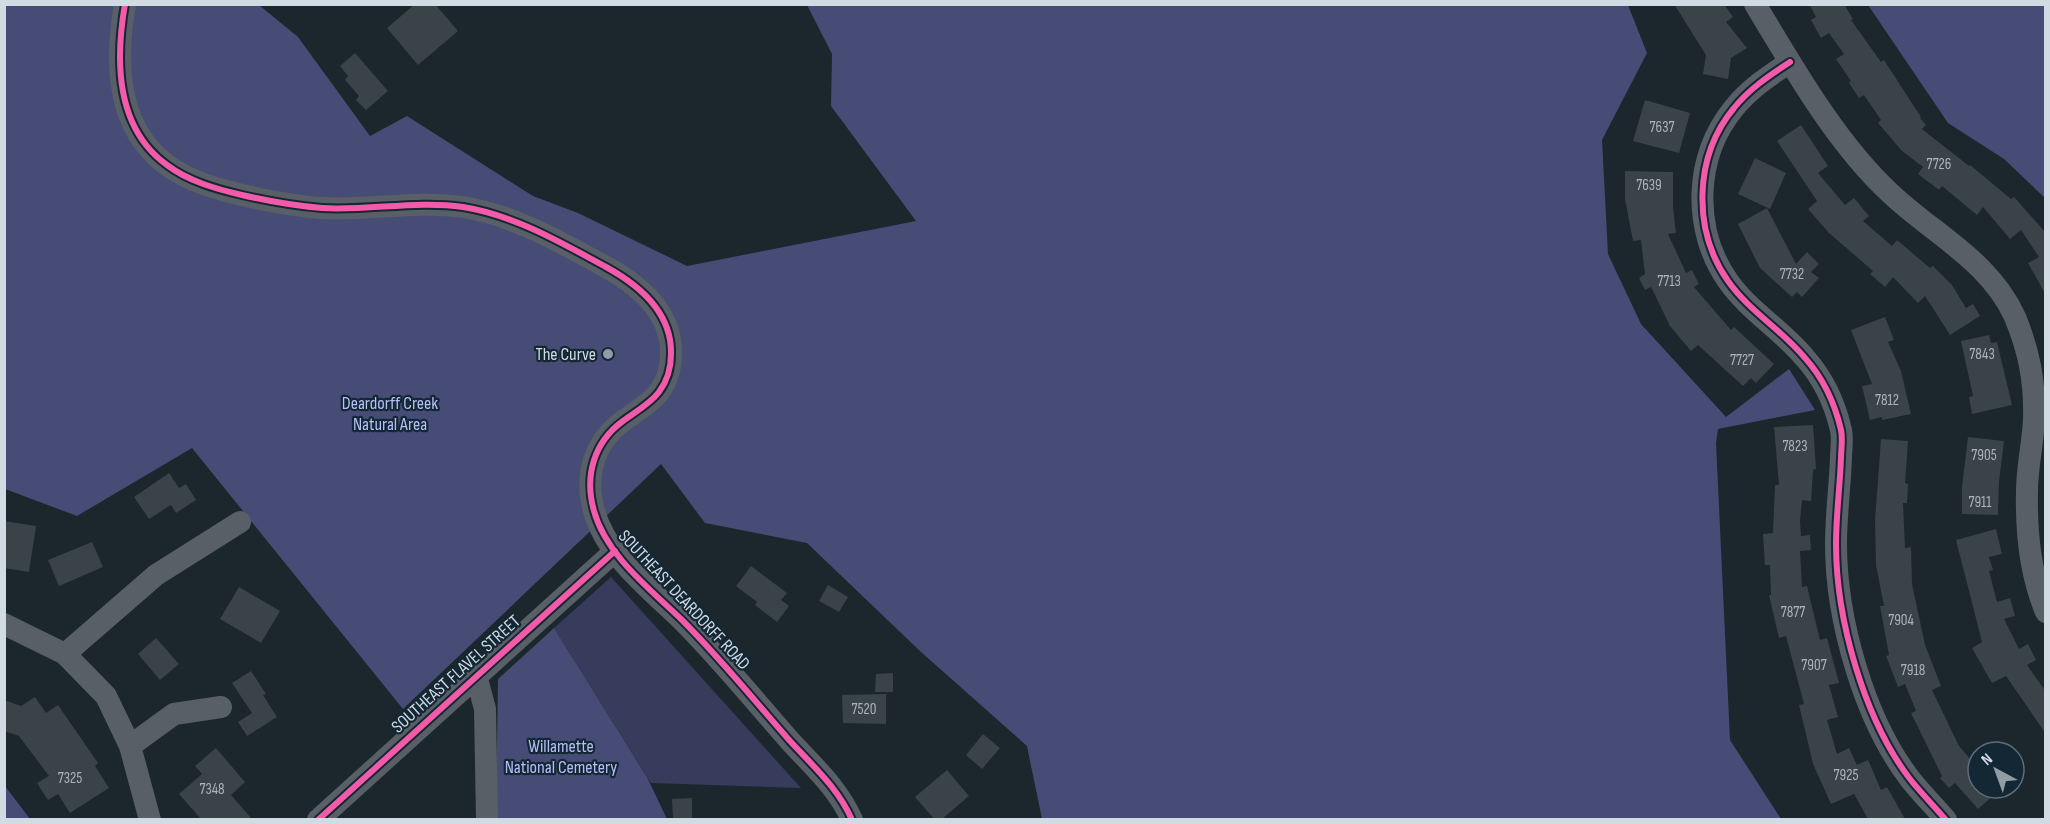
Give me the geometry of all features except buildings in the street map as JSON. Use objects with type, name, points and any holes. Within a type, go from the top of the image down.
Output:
[{"type":"street","name":"SOUTHEAST DEARDORFF ROAD","points":[[125,4],[120,63],[121,82],[130,118],[148,147],[163,162],[182,175],[226,191],[288,204],[321,208],[447,206],[484,212],[522,225],[605,267],[637,287],[654,304],[665,323],[671,347],[670,370],[654,398],[615,427],[597,449],[590,476],[593,510],[605,538],[615,551],[720,658],[836,790],[852,819]]},
{"type":"street","points":[[1755,4],[1790,62],[1837,131],[1889,193],[1962,249],[1991,279],[2014,315],[2029,355],[2033,376],[2034,418],[2027,490],[2028,539],[2031,563],[2046,612]]},
{"type":"street","points":[[1790,62],[1755,87],[1734,107],[1720,128],[1704,170],[1703,220],[1712,252],[1728,281],[1749,306],[1805,357],[1820,377],[1834,407],[1842,433],[1836,543],[1838,578],[1842,614],[1850,649],[1868,698],[1891,748],[1909,777],[1946,819]]},
{"type":"street","points":[[65,654],[156,575],[240,522]]},
{"type":"street","name":"SOUTHEAST FLAVEL STREET","points":[[318,819],[615,551]]},
{"type":"street","points":[[4,624],[65,654],[106,696],[130,746],[150,819]]},
{"type":"street","points":[[476,675],[485,709],[487,819]]},
{"type":"street","points":[[130,746],[174,714],[221,707]]},
{"type":"shaded area","points":[[611,577],[801,788],[651,783],[554,628]]},
{"type":"green space","name":"Deardorff Creek Natural Area","points":[[4,5],[259,5],[298,37],[370,136],[407,116],[533,196],[578,213],[687,266],[916,221],[831,106],[832,54],[807,5],[1628,5],[1647,53],[1602,140],[1608,254],[1641,324],[1726,417],[1789,369],[1815,410],[1718,429],[1716,443],[1730,740],[1781,819],[1042,819],[1027,746],[921,652],[807,543],[705,523],[661,464],[403,709],[192,448],[77,516],[5,489]]},
{"type":"green space","points":[[1868,5],[2045,5],[2045,198],[2004,159],[1948,123]]},
{"type":"green space","name":"Willamette National Cemetery","points":[[554,628],[647,777],[667,819],[496,820],[498,679]]},
{"type":"green space","points":[[5,786],[30,819],[5,819]]},
{"type":"cycle path","points":[[125,4],[120,70],[129,113],[150,150],[184,176],[232,193],[302,206],[339,209],[446,205],[501,216],[537,231],[618,274],[641,291],[651,302],[660,313],[670,339],[670,369],[659,392],[647,404],[613,429],[598,449],[590,485],[594,511],[600,527],[608,542],[630,570],[696,634],[824,778],[840,798],[852,820]]},
{"type":"cycle path","points":[[1790,62],[1767,77],[1734,108],[1711,148],[1702,193],[1708,239],[1716,261],[1736,292],[1805,358],[1823,383],[1832,401],[1842,437],[1836,544],[1837,573],[1847,635],[1866,698],[1879,728],[1910,779],[1946,820]]},
{"type":"cycle path","points":[[318,820],[615,551]]},
{"type":"place","name":"The Curve","points":[[608,354]]}]
